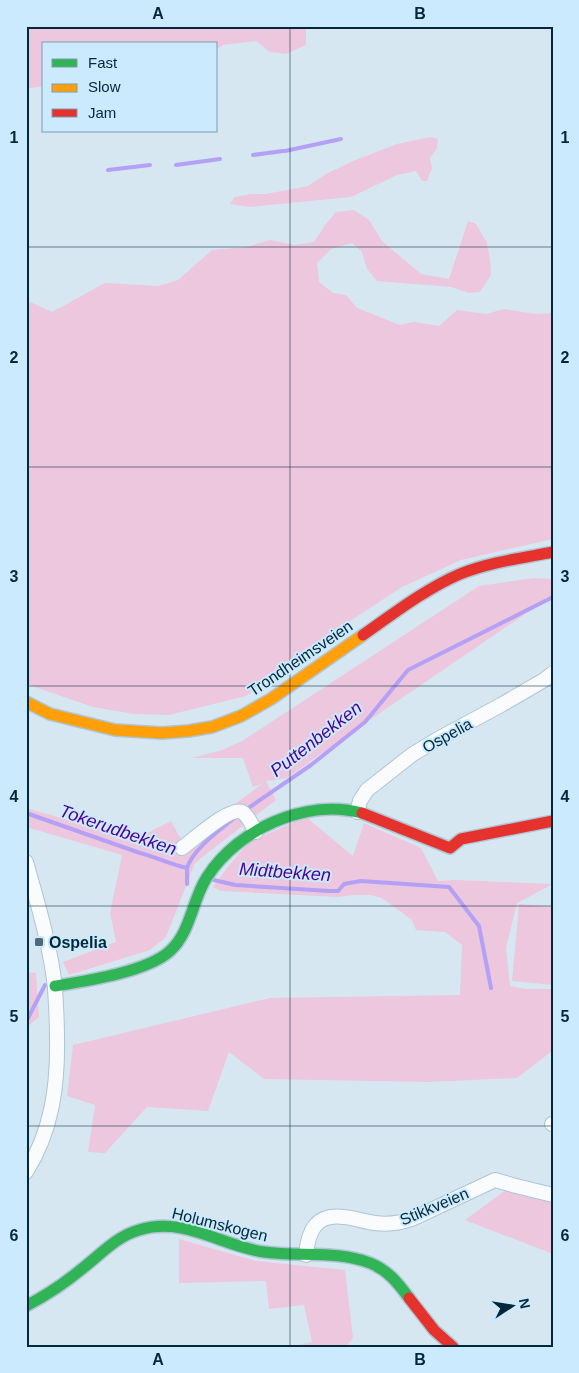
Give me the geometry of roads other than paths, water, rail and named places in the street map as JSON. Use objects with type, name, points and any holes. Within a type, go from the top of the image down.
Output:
[{"type":"main road","name":"Trondheimsveien","points":[[26,702],[50,714],[115,730],[148,733],[177,732],[212,727],[241,716],[271,699],[403,607],[446,581],[461,574],[488,566],[553,552]]},
{"type":"main road","name":"Trondheimsveien","points":[[26,714],[50,714]]},
{"type":"main road","points":[[55,986],[79,983],[147,964],[163,957],[181,936],[196,898],[208,876],[224,857],[256,832],[280,820],[308,812],[336,810],[357,812],[377,818],[450,848],[461,839],[553,821]]},
{"type":"main road","name":"Holumskogen","points":[[26,1306],[61,1285],[121,1239],[135,1231],[165,1225],[183,1227],[249,1249],[278,1254],[343,1256],[376,1265],[398,1282],[431,1327],[453,1347]]},
{"type":"street","name":"Ospelia","points":[[357,812],[360,801],[367,790],[413,754],[501,705],[553,673]]},
{"type":"street","points":[[182,848],[220,819],[234,812],[244,813],[256,832]]},
{"type":"street","points":[[26,862],[45,934],[55,986],[57,1053],[54,1096],[49,1121],[26,1172]]},
{"type":"street","name":"Stikkveien","points":[[306,1255],[307,1241],[312,1230],[320,1222],[329,1218],[345,1217],[375,1223],[400,1223],[495,1180],[553,1195]]},
{"type":"waterway","points":[[285,151],[341,139]]},
{"type":"waterway","points":[[253,155],[283,151]]},
{"type":"waterway","points":[[176,165],[220,159]]},
{"type":"waterway","points":[[108,170],[150,165]]},
{"type":"waterway","name":"Puttenbekken","points":[[247,809],[311,765],[365,722],[408,670],[553,597]]},
{"type":"waterway","name":"Tokerudbekken","points":[[26,813],[187,868],[187,884]]},
{"type":"waterway","name":"Puttenbekken","points":[[187,868],[201,847],[234,818]]},
{"type":"waterway","name":"Midtbekken","points":[[214,880],[235,885],[329,891],[338,891],[344,884],[361,881],[449,887],[479,926],[491,988]]},
{"type":"waterway","name":"Tokerudbekken","points":[[26,1022],[45,985]]},
{"type":"place","name":"Ospelia","points":[[39,942]]}]
